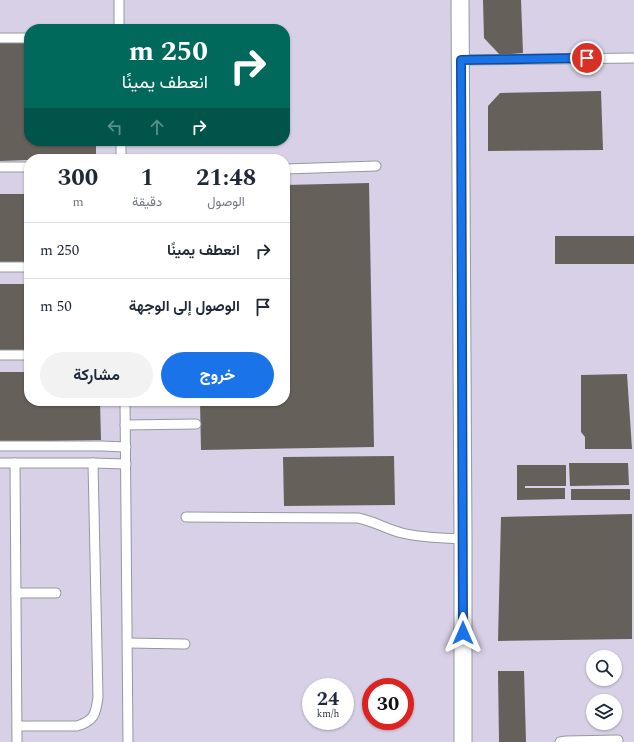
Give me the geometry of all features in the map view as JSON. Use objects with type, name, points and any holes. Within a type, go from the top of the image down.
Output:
[{"type":"street","points":[[460,0],[463,742]]},
{"type":"lane","points":[[119,0],[119,24]]},
{"type":"lane","points":[[0,38],[24,38]]},
{"type":"lane","points":[[461,60],[634,58]]},
{"type":"lane","points":[[290,169],[376,166]]},
{"type":"lane","points":[[0,167],[24,167]]},
{"type":"lane","points":[[0,267],[24,267]]},
{"type":"lane","points":[[0,355],[24,355]]},
{"type":"lane","points":[[125,406],[128,742]]},
{"type":"lane","points":[[126,425],[196,424]]},
{"type":"lane","points":[[0,446],[126,447]]},
{"type":"lane","points":[[0,463],[126,464]]},
{"type":"lane","points":[[15,463],[17,742]]},
{"type":"lane","points":[[17,726],[77,726],[86,723],[93,717],[97,708],[93,463]]},
{"type":"lane","points":[[186,517],[358,518],[375,522],[393,530],[412,535],[463,539]]},
{"type":"lane","points":[[16,593],[56,593]]},
{"type":"lane","points":[[128,643],[185,644]]},
{"type":"lane","points":[[560,742],[618,740]]},
{"type":"shaded area","points":[[0,0],[634,0],[634,742],[0,742]]},
{"type":"building","points":[[483,0],[521,0],[523,53],[500,55],[484,38]]},
{"type":"building","points":[[24,41],[24,146],[96,146],[96,154],[24,154],[24,160],[0,161],[0,42]]},
{"type":"building","points":[[601,91],[603,150],[488,151],[488,106],[500,93]]},
{"type":"building","points":[[369,183],[374,447],[201,450],[200,406],[290,406],[290,185]]},
{"type":"building","points":[[0,194],[24,194],[24,262],[0,262]]},
{"type":"building","points":[[555,236],[634,236],[634,264],[555,264]]},
{"type":"building","points":[[0,284],[24,284],[24,351],[0,351]]},
{"type":"building","points":[[0,372],[24,372],[24,406],[100,406],[101,440],[0,442]]},
{"type":"building","points":[[627,374],[632,449],[585,449],[585,437],[581,432],[581,375]]},
{"type":"building","points":[[394,456],[395,505],[284,506],[283,457]]},
{"type":"building","points":[[569,463],[628,463],[629,485],[570,486]]},
{"type":"building","points":[[517,465],[566,465],[566,486],[525,486],[525,488],[565,488],[565,499],[517,500]]},
{"type":"building","points":[[571,489],[630,489],[630,500],[571,500]]},
{"type":"building","points":[[632,514],[632,639],[498,641],[501,517]]},
{"type":"building","points":[[498,671],[524,671],[526,742],[499,742]]},
{"type":"route","points":[[463,633],[461,60],[587,58]]}]
